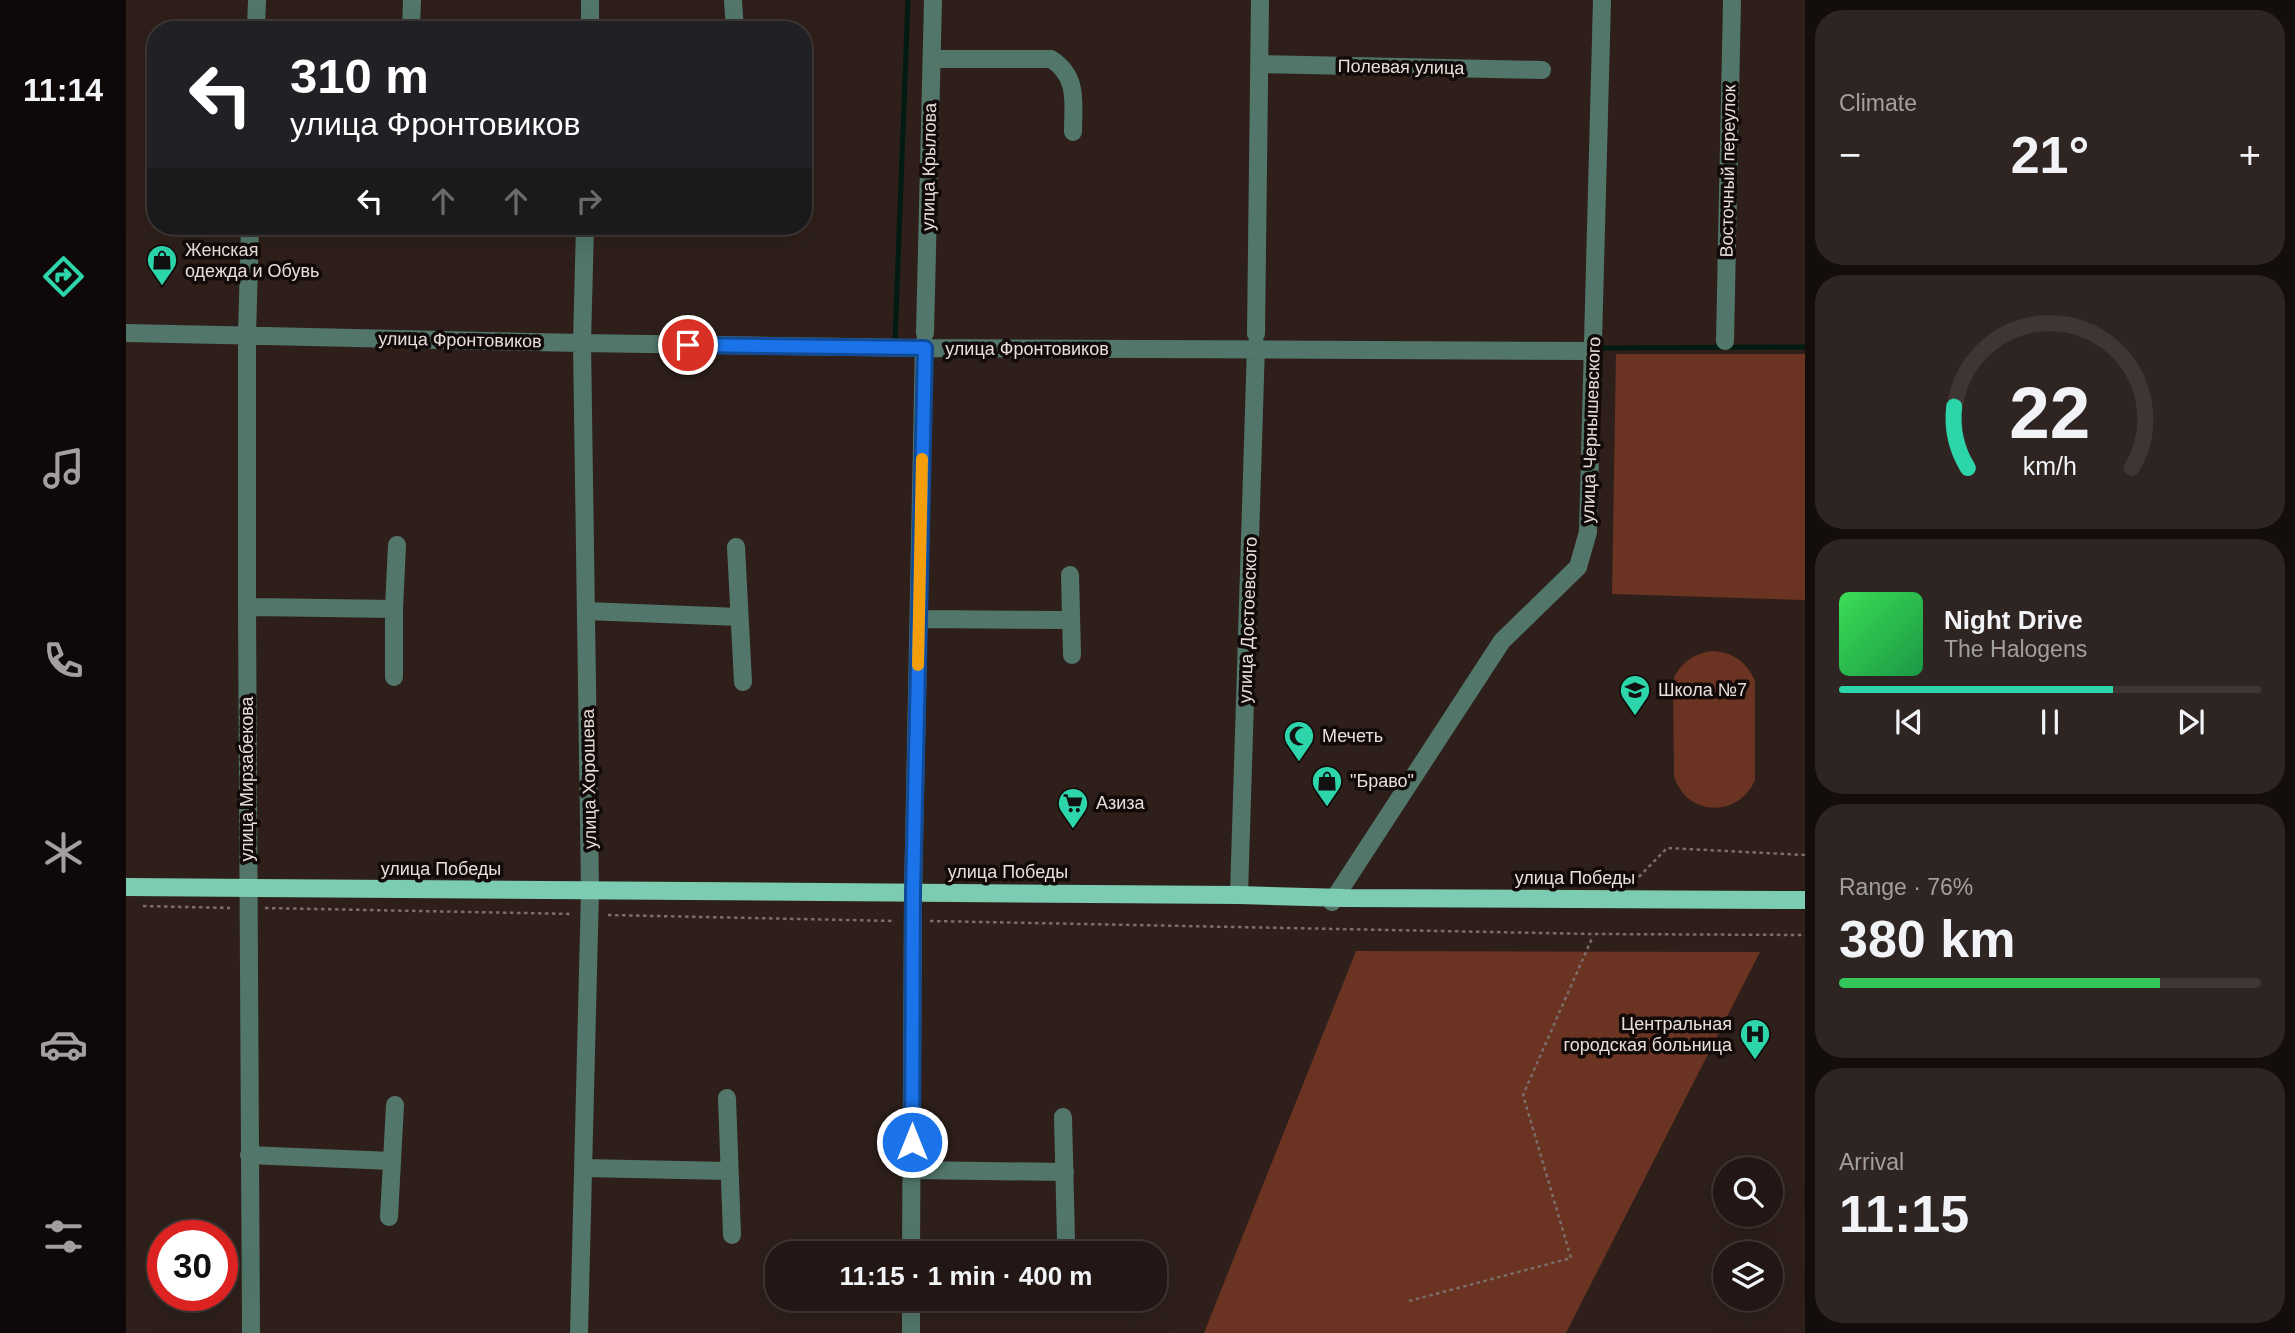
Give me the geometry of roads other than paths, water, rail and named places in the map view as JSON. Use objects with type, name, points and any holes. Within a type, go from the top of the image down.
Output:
[{"type":"main road","name":"улица Победы","points":[[126,889],[247,896],[590,892],[1805,902]]},
{"type":"main road","name":"улица Победы","points":[[913,895],[1239,895],[1334,900]]},
{"type":"street","points":[[256,21],[257,0]]},
{"type":"street","points":[[411,21],[412,0]]},
{"type":"street","points":[[590,0],[590,21]]},
{"type":"street","name":"улица Крылова","points":[[911,1241],[913,895],[933,0]]},
{"type":"street","name":"улица Достоевского","points":[[1239,895],[1256,343],[1260,0]]},
{"type":"street","name":"улица Чернышевского","points":[[1334,900],[1502,640],[1577,567],[1588,532],[1602,0]]},
{"type":"street","name":"Восточный переулок","points":[[1725,341],[1732,0]]},
{"type":"street","points":[[733,1],[734,21]]},
{"type":"street","points":[[932,59],[1051,60],[1064,67],[1072,86],[1073,132]]},
{"type":"street","name":"Полевая улица","points":[[1259,64],[1542,70]]},
{"type":"street","name":"улица Мирзабекова","points":[[250,235],[247,335],[247,896],[251,1333]]},
{"type":"street","name":"улица Хорошева","points":[[579,1333],[590,915],[582,343],[585,235]]},
{"type":"street","name":"улица Фронтовиков","points":[[126,333],[582,343],[1256,343],[1593,351]]},
{"type":"street","points":[[394,677],[397,545]]},
{"type":"street","points":[[736,547],[743,682]]},
{"type":"street","points":[[1070,575],[1072,655]]},
{"type":"street","points":[[247,607],[394,609]]},
{"type":"street","points":[[586,611],[739,617]]},
{"type":"street","points":[[919,619],[1071,620]]},
{"type":"street","points":[[727,1098],[732,1235]]},
{"type":"street","points":[[389,1217],[395,1105]]},
{"type":"street","points":[[1063,1117],[1066,1240]]},
{"type":"street","points":[[249,1155],[391,1161]]},
{"type":"street","points":[[583,1168],[729,1171]]},
{"type":"street","points":[[912,1170],[1065,1172]]},
{"type":"street","points":[[911,1311],[911,1333]]},
{"type":"waterway","points":[[898,340],[895,340],[908,0]]},
{"type":"waterway","points":[[1598,348],[1805,347]]},
{"type":"place","name":"Женская одежда и Обувь","points":[[162,287]]},
{"type":"place","name":"Школа №7","points":[[1635,717]]},
{"type":"place","name":"Мечеть","points":[[1299,763]]},
{"type":"place","name":"\"Браво\"","points":[[1327,808]]},
{"type":"place","name":"Азиза","points":[[1073,830]]},
{"type":"place","name":"Центральная городская больница","points":[[1755,1061]]}]
